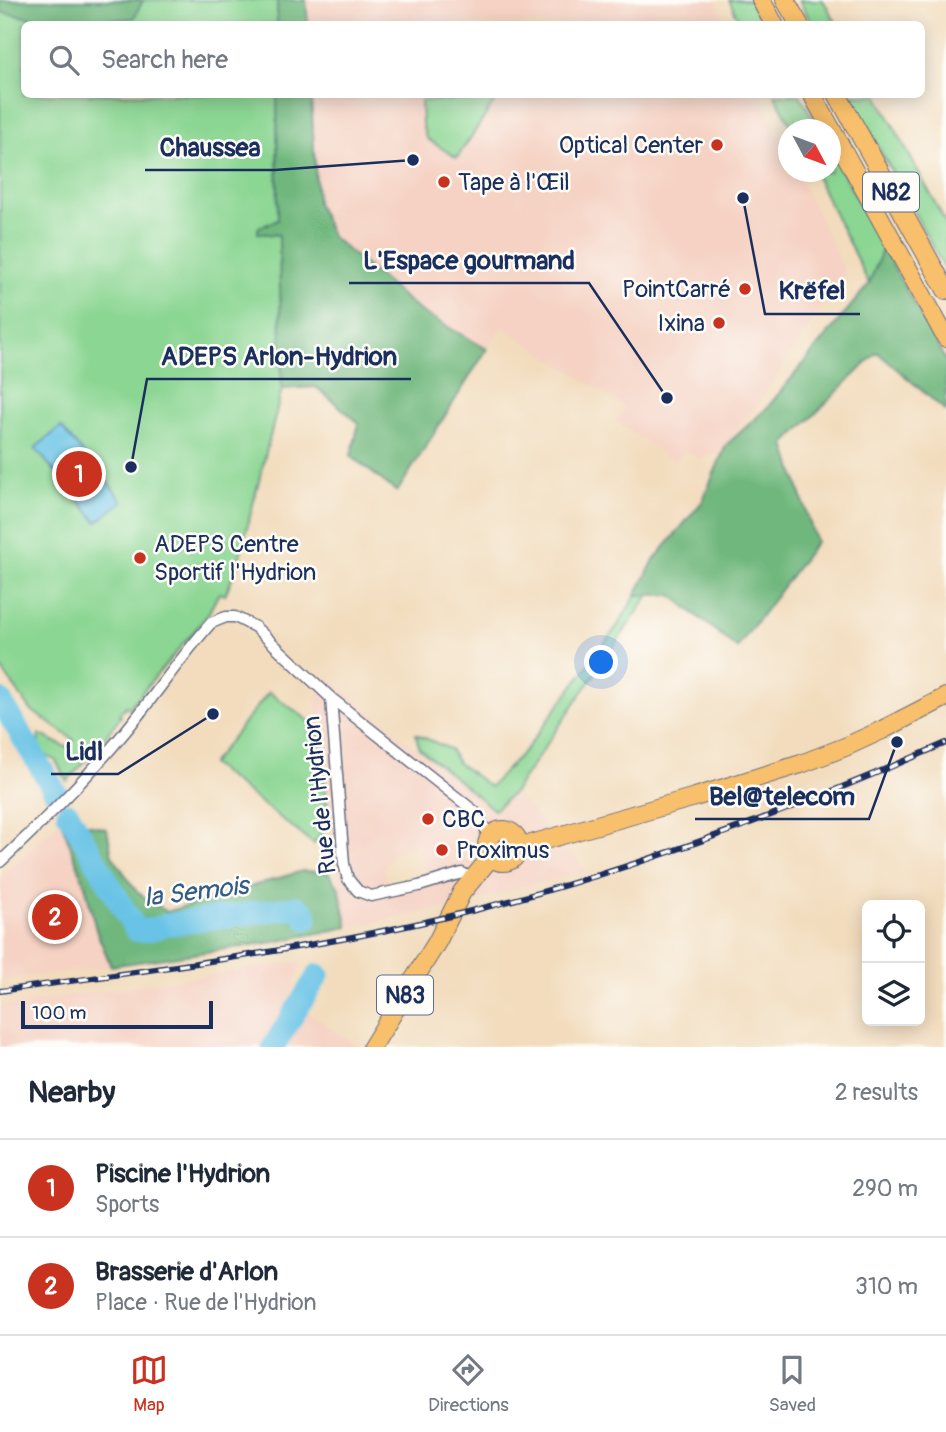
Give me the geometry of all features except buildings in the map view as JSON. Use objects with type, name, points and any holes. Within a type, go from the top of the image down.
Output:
[{"type":"main road","points":[[761,0],[773,21]]},
{"type":"main road","points":[[785,0],[797,21]]},
{"type":"main road","name":"N82","points":[[814,98],[946,338]]},
{"type":"main road","name":"N82","points":[[839,98],[946,290]]},
{"type":"main road","points":[[519,845],[531,844],[695,797],[801,764],[882,730],[946,697]]},
{"type":"main road","points":[[500,829],[514,834],[519,845],[517,853],[509,860],[498,862],[491,857],[487,845],[490,836],[500,829]]},
{"type":"main road","name":"N83","points":[[372,1047],[437,942],[462,892],[491,857]]},
{"type":"street","name":"Rue de l'Hydrion","points":[[0,862],[85,779],[211,623],[226,617],[235,617],[255,627],[331,698],[474,811],[490,836]]},
{"type":"street","name":"Rue de l'Hydrion","points":[[331,698],[344,864],[348,879],[358,891],[371,896],[462,873],[472,878]]},
{"type":"shaded area","points":[[306,0],[715,0],[726,21],[308,21]]},
{"type":"shaded area","points":[[311,98],[761,98],[778,133],[778,182],[802,182],[845,272],[752,413],[726,445],[700,459],[685,450],[676,463],[615,421],[624,408],[595,387],[502,326],[487,349],[420,311],[332,237],[317,203]]},
{"type":"shaded area","points":[[326,676],[493,810],[514,792],[586,871],[455,906],[348,927],[329,824],[316,702]],"holes":[[[418,844],[428,875],[389,885],[383,868],[395,852]]]},
{"type":"shaded area","points":[[61,821],[85,885],[96,930],[111,966],[0,980],[0,877]]},
{"type":"shaded area","points":[[303,961],[288,999],[359,1047],[0,1047],[0,1006]]},
{"type":"green space","points":[[0,0],[143,0],[134,18],[100,21],[50,21],[0,12]]},
{"type":"green space","points":[[143,0],[277,0],[277,21],[100,21],[133,18]]},
{"type":"green space","points":[[277,0],[306,0],[308,21],[277,21]]},
{"type":"green space","points":[[729,0],[750,0],[760,21],[740,21]]},
{"type":"green space","points":[[799,0],[823,0],[835,21],[810,21]]},
{"type":"green space","points":[[0,12],[50,21],[21,21],[21,98],[277,98],[278,221],[259,228],[258,233],[279,235],[282,389],[238,564],[225,595],[219,593],[207,616],[129,708],[126,706],[119,714],[121,716],[93,753],[67,781],[56,761],[38,751],[39,734],[66,747],[74,740],[31,710],[0,667]]},
{"type":"green space","points":[[277,98],[311,98],[317,203],[332,237],[420,311],[487,349],[397,492],[351,456],[359,423],[316,387],[282,389],[279,235],[258,233],[258,228],[278,220]]},
{"type":"green space","points":[[497,98],[457,158],[426,138],[421,101]]},
{"type":"green space","points":[[777,98],[802,98],[813,119],[788,119]]},
{"type":"green space","points":[[852,98],[879,98],[946,223],[946,271]]},
{"type":"green space","points":[[841,170],[883,248],[869,284],[819,182],[841,182]]},
{"type":"green space","points":[[883,248],[946,361],[946,411],[877,352],[785,444],[816,542],[737,648],[671,595],[636,595],[654,560],[702,502],[726,445],[767,408],[869,284]]},
{"type":"green space","points":[[636,595],[649,595],[514,792],[494,810],[419,748],[416,734],[450,749],[458,763],[490,787],[527,748],[618,625]]},
{"type":"green space","points":[[269,692],[319,728],[329,824],[314,844],[211,764]]},
{"type":"green space","points":[[65,818],[107,829],[112,855],[137,892],[167,912],[302,871],[328,872],[339,888],[348,927],[274,942],[111,966],[96,930],[85,885],[61,821]]},
{"type":"water","points":[[61,427],[123,501],[97,522],[35,448]]},
{"type":"waterway","name":"la Semois","points":[[0,700],[56,793]]},
{"type":"waterway","name":"la Semois","points":[[68,813],[136,930],[144,931],[171,924],[297,907],[305,913],[306,919]]},
{"type":"waterway","name":"la Semois","points":[[273,1047],[318,975]]},
{"type":"railway","points":[[0,991],[301,946],[479,909],[599,875],[716,836],[946,743]]},
{"type":"place","name":"Optical Center","points":[[717,145]]},
{"type":"place","name":"Chaussea","points":[[413,160]]},
{"type":"place","name":"Tape à l'Œil","points":[[444,182]]},
{"type":"place","name":"Krëfel","points":[[743,198]]},
{"type":"place","name":"PointCarré","points":[[745,289]]},
{"type":"place","name":"Ixina","points":[[719,323]]},
{"type":"place","name":"L'Espace gourmand","points":[[667,398]]},
{"type":"place","name":"ADEPS Arlon-Hydrion","points":[[131,467]]},
{"type":"place","name":"Piscine l'Hydrion","points":[[79,474]]},
{"type":"place","name":"ADEPS Centre Sportif l'Hydrion","points":[[140,558]]},
{"type":"place","name":"Lidl","points":[[213,714]]},
{"type":"place","name":"Bel@telecom","points":[[897,742]]},
{"type":"place","name":"CBC","points":[[428,819]]},
{"type":"place","name":"Proximus","points":[[442,850]]},
{"type":"place","name":"Brasserie d'Arlon","points":[[55,917]]}]
